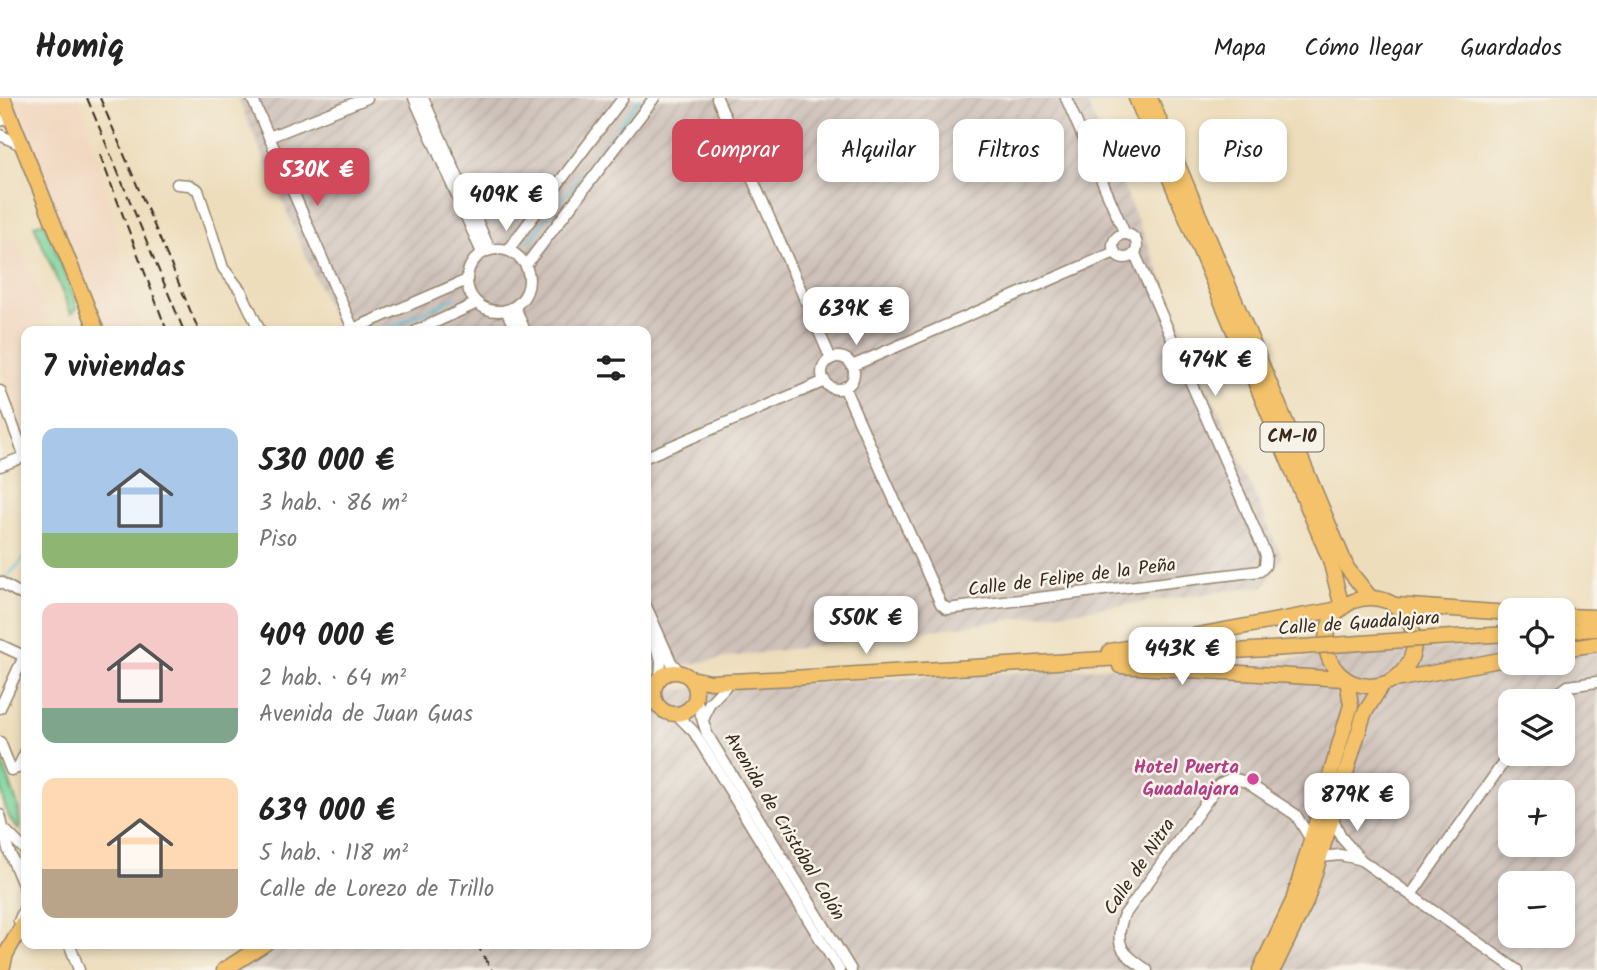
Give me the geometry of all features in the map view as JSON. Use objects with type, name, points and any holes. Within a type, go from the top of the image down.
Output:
[{"type":"main road","points":[[3,98],[5,119],[21,145],[95,326]]},
{"type":"main road","name":"CM-10","points":[[1129,98],[1216,272]]},
{"type":"main road","name":"CM-10","points":[[1136,98],[1347,568],[1370,597]]},
{"type":"main road","name":"CM-10","points":[[1150,98],[1338,583],[1341,608]]},
{"type":"main road","name":"CM-10","points":[[1157,98],[1208,221],[1216,272]]},
{"type":"main road","points":[[1318,613],[1329,605],[1338,583]]},
{"type":"main road","points":[[1013,666],[1318,613],[1370,597],[1396,605],[1498,612]]},
{"type":"main road","points":[[1273,970],[1296,928],[1321,857],[1364,714],[1388,683],[1404,671],[1415,645],[1407,618],[1396,605]]},
{"type":"main road","points":[[1260,970],[1287,917],[1351,705],[1345,680],[1328,659],[1325,646],[1331,621],[1341,608]]},
{"type":"main road","points":[[1575,616],[1597,617]]},
{"type":"main road","points":[[1575,630],[1597,629]]},
{"type":"main road","name":"Calle de Guadalajara","points":[[685,675],[715,682],[1498,635]]},
{"type":"main road","points":[[1575,647],[1597,644]]},
{"type":"main road","points":[[944,670],[973,673],[1112,666],[1345,680],[1361,686],[1498,660]]},
{"type":"main road","points":[[677,715],[667,713],[652,693],[685,675],[696,688],[696,699]]},
{"type":"main road","name":"Calle de Guadalajara","points":[[677,715],[689,710],[696,699],[725,687],[792,678]]},
{"type":"main road","points":[[0,950],[21,920]]},
{"type":"main road","points":[[2,970],[6,954],[21,922]]},
{"type":"main road","points":[[224,970],[257,949]]},
{"type":"street","points":[[252,98],[351,326]]},
{"type":"street","points":[[269,137],[367,98]]},
{"type":"street","points":[[414,98],[486,252]]},
{"type":"street","points":[[423,98],[486,252]]},
{"type":"street","points":[[509,250],[623,98]]},
{"type":"street","points":[[526,265],[653,98]]},
{"type":"street","points":[[718,98],[831,359]]},
{"type":"street","points":[[1066,98],[1125,234],[1136,241],[1135,254],[1122,258],[1115,251],[1116,239],[1125,234]]},
{"type":"street","points":[[0,135],[21,145]]},
{"type":"street","points":[[177,184],[198,190],[223,268],[241,291],[258,326]]},
{"type":"street","points":[[509,250],[526,265],[529,286],[526,295],[510,308],[493,311],[477,303],[471,295],[467,280],[471,265],[486,252],[509,250]]},
{"type":"street","points":[[852,366],[1115,251]]},
{"type":"street","name":"Calle de Felipe de la Peña","points":[[844,387],[941,604],[947,608],[1251,575],[1265,566],[1266,555],[1135,254]]},
{"type":"street","points":[[362,326],[467,280]]},
{"type":"street","points":[[427,326],[477,303]]},
{"type":"street","points":[[510,308],[515,326]]},
{"type":"street","points":[[510,308],[522,326]]},
{"type":"street","points":[[831,359],[845,359],[852,366],[851,381],[844,387],[834,388],[825,381],[823,367],[831,359]]},
{"type":"street","points":[[651,455],[825,381]]},
{"type":"street","points":[[0,391],[21,444]]},
{"type":"street","points":[[0,466],[21,458]]},
{"type":"street","points":[[0,582],[21,594]]},
{"type":"street","points":[[651,617],[671,662],[685,675]]},
{"type":"street","points":[[651,637],[661,660],[652,693]]},
{"type":"street","points":[[0,645],[21,653]]},
{"type":"street","points":[[0,708],[21,665]]},
{"type":"street","points":[[1563,689],[1567,686],[1597,682]]},
{"type":"street","points":[[703,720],[709,704],[725,687]]},
{"type":"street","name":"Avenida de Cristóbal Colón","points":[[696,699],[707,734],[851,970]]},
{"type":"street","name":"Avenida de Cristóbal Colón","points":[[677,715],[694,733],[714,764],[839,970]]},
{"type":"street","points":[[0,742],[8,768],[16,771],[21,761]]},
{"type":"street","points":[[1411,895],[1501,766]]},
{"type":"street","name":"Calle de Nitra","points":[[1147,970],[1122,950],[1118,934],[1123,917],[1219,784],[1232,778],[1246,782],[1296,816],[1311,840]]},
{"type":"street","points":[[1296,816],[1319,811]]},
{"type":"street","points":[[0,816],[6,830],[21,846]]},
{"type":"street","points":[[1333,819],[1340,837],[1362,860],[1517,970]]},
{"type":"street","points":[[6,830],[4,852],[21,883]]},
{"type":"street","points":[[1321,857],[1340,855],[1362,860]]},
{"type":"street","points":[[71,949],[79,970]]},
{"type":"shaded area","points":[[3,98],[80,98],[112,210],[127,296],[140,326],[95,326]]},
{"type":"shaded area","points":[[238,98],[1085,98],[1094,119],[1078,119],[1078,182],[1121,182],[1282,558],[1265,586],[745,655],[651,670],[651,326],[336,326]]},
{"type":"shaded area","points":[[16,238],[51,326],[21,326],[21,414],[0,361],[0,244]]},
{"type":"shaded area","points":[[1597,634],[1597,970],[235,970],[268,949],[651,949],[651,691],[1375,654],[1498,643],[1498,675],[1575,675],[1575,636]]},
{"type":"green space","points":[[44,222],[76,302],[77,309],[71,313],[34,225]]},
{"type":"green space","points":[[0,756],[18,806],[20,830],[8,815],[5,806]]},
{"type":"waterway","points":[[529,242],[640,98]]},
{"type":"waterway","points":[[393,326],[455,298]]},
{"type":"waterway","points":[[7,577],[21,562]]},
{"type":"railway","points":[[87,98],[182,326]]},
{"type":"railway","points":[[100,98],[197,326]]},
{"type":"railway","points":[[100,155],[165,326]]},
{"type":"railway","points":[[480,949],[492,970]]},
{"type":"place","name":"Hotel Puerta Guadalajara","points":[[1253,779]]}]
